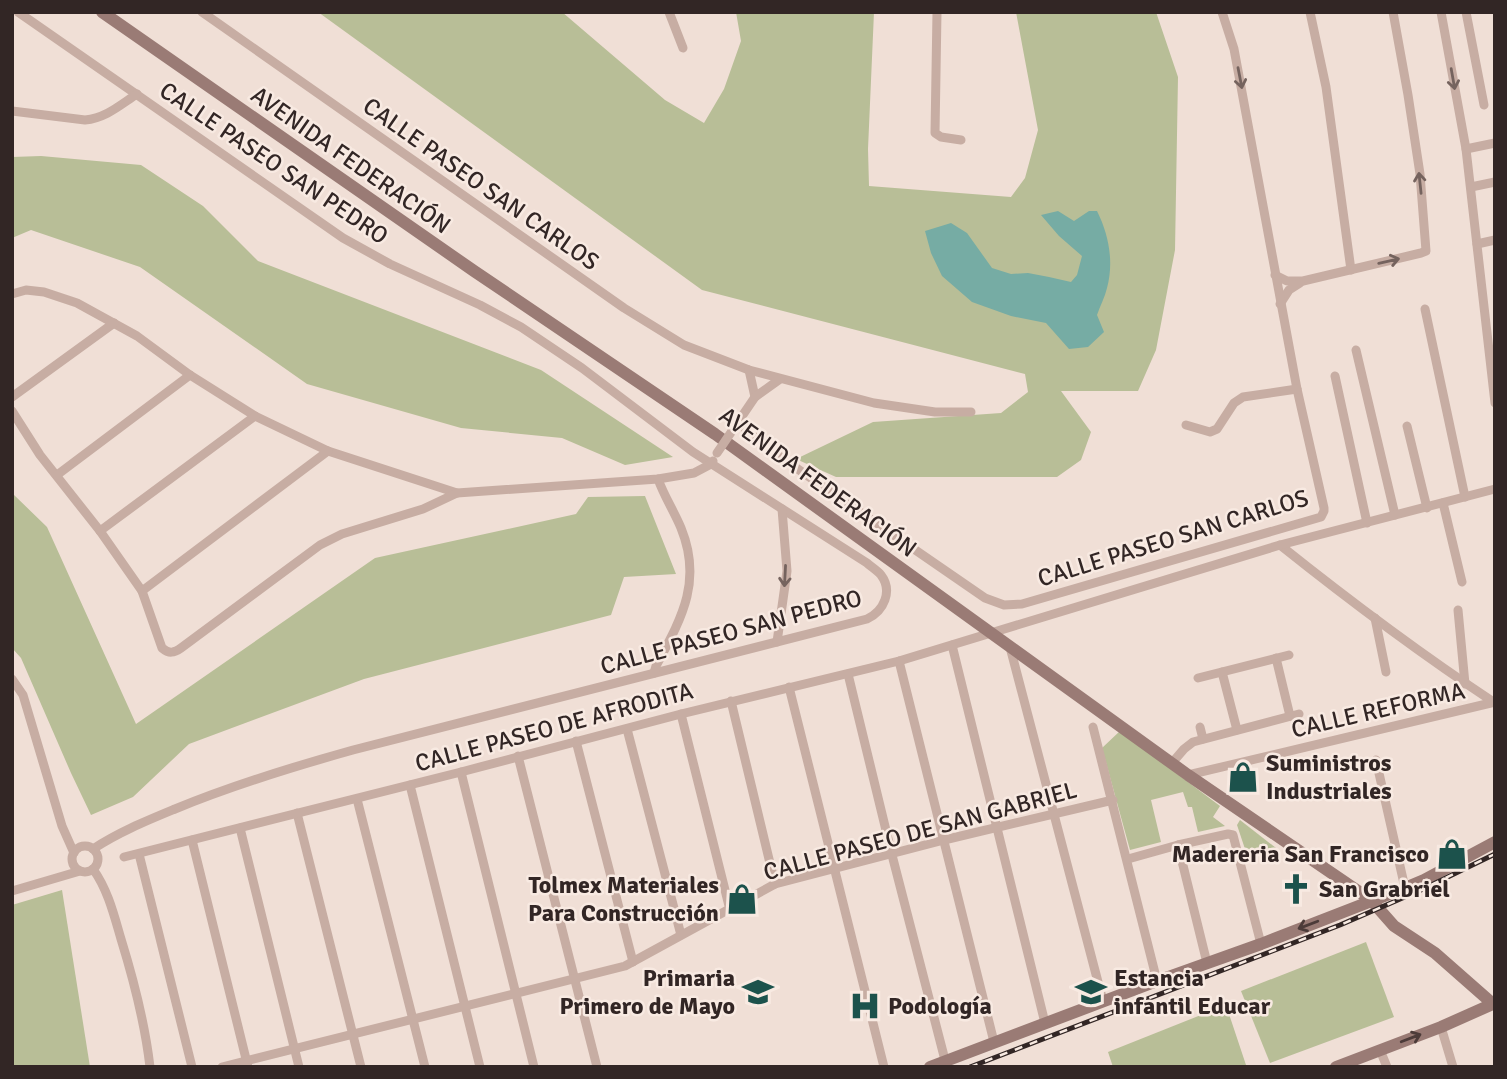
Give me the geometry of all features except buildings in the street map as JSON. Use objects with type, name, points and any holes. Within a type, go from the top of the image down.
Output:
[{"type":"main road","name":"AVENIDA FEDERACIÓN","points":[[102,12],[474,271],[715,434],[1188,775],[1371,900],[1394,926],[1435,953],[1494,1004]]},
{"type":"main road","points":[[930,1067],[1405,888],[1495,842]]},
{"type":"main road","points":[[1336,1067],[1494,1004]]},
{"type":"street","name":"CALLE PASEO SAN PEDRO","points":[[18,12],[343,238],[390,264],[480,304],[521,327],[582,368],[711,464],[867,563],[880,574],[886,586],[886,596],[881,609],[867,619],[353,750],[269,774],[127,829],[93,849]]},
{"type":"street","name":"CALLE PASEO SAN CARLOS","points":[[202,12],[624,308],[684,345],[748,370],[874,403],[935,412],[971,412]]},
{"type":"street","points":[[669,12],[683,48]]},
{"type":"street","points":[[937,12],[935,134],[961,140]]},
{"type":"street","name":"CALLE PASEO SAN CARLOS","points":[[738,422],[776,454],[985,598],[1004,605],[1022,604],[1321,517],[1324,508],[1280,304],[1234,50],[1222,12]]},
{"type":"street","points":[[1310,12],[1326,87],[1351,270]]},
{"type":"street","points":[[1275,275],[1287,281],[1303,281],[1426,251],[1420,174],[1393,12]]},
{"type":"street","points":[[1441,12],[1466,149],[1495,403]]},
{"type":"street","points":[[1466,12],[1484,105]]},
{"type":"street","points":[[12,111],[85,120],[97,119],[137,94]]},
{"type":"street","points":[[1466,149],[1495,143]]},
{"type":"street","points":[[1471,187],[1495,182]]},
{"type":"street","points":[[1477,244],[1495,240]]},
{"type":"street","points":[[1280,304],[1289,290],[1303,281]]},
{"type":"street","points":[[12,294],[26,290],[44,292],[77,303],[137,336],[190,376],[255,416],[328,451],[457,493]]},
{"type":"street","points":[[1425,309],[1465,497]]},
{"type":"street","points":[[12,397],[114,323]]},
{"type":"street","points":[[1356,350],[1395,515]]},
{"type":"street","points":[[748,370],[755,397]]},
{"type":"street","points":[[57,475],[190,376]]},
{"type":"street","points":[[1335,376],[1367,523]]},
{"type":"street","points":[[12,411],[40,455],[142,590],[162,648],[176,652],[320,545],[364,526],[423,509],[457,493],[657,479],[694,473],[711,464],[755,397],[780,379]]},
{"type":"street","points":[[1186,425],[1210,432],[1217,429],[1234,403],[1242,397],[1297,389]]},
{"type":"street","points":[[100,531],[255,416]]},
{"type":"street","points":[[1407,426],[1427,508]]},
{"type":"street","points":[[142,590],[328,451]]},
{"type":"street","points":[[654,673],[678,626],[687,602],[690,582],[685,540],[657,479]]},
{"type":"street","name":"CALLE PASEO DE AFRODITA","points":[[124,857],[731,701],[899,661],[1280,545],[1495,489]]},
{"type":"street","points":[[1443,503],[1462,582]]},
{"type":"street","points":[[777,642],[787,571],[782,509]]},
{"type":"street","points":[[1280,545],[1375,618],[1494,703]]},
{"type":"street","points":[[1458,610],[1465,684]]},
{"type":"street","points":[[1375,618],[1386,672]]},
{"type":"street","points":[[952,645],[1045,1023]]},
{"type":"street","points":[[1010,645],[1103,1001]]},
{"type":"street","points":[[1198,678],[1289,655]]},
{"type":"street","points":[[1172,763],[1188,745],[1203,739],[1295,715],[1276,658]]},
{"type":"street","points":[[899,661],[994,1042]]},
{"type":"street","points":[[1222,672],[1237,730]]},
{"type":"street","points":[[848,674],[946,1060]]},
{"type":"street","points":[[12,679],[23,695],[62,826],[74,853]]},
{"type":"street","points":[[789,687],[884,1067]]},
{"type":"street","points":[[731,701],[775,884]]},
{"type":"street","name":"CALLE REFORMA","points":[[1188,775],[1494,703]]},
{"type":"street","points":[[681,714],[730,910]]},
{"type":"street","points":[[1093,727],[1157,981]]},
{"type":"street","points":[[1200,727],[1203,739]]},
{"type":"street","points":[[627,729],[681,935]]},
{"type":"street","points":[[576,741],[633,962]]},
{"type":"street","points":[[518,756],[597,1067]]},
{"type":"street","points":[[1376,760],[1405,888]]},
{"type":"street","points":[[461,772],[534,1067]]},
{"type":"street","points":[[410,785],[480,1067]]},
{"type":"street","points":[[357,799],[425,1067]]},
{"type":"street","name":"CALLE PASEO DE SAN GABRIEL","points":[[222,1067],[248,1064],[295,1048],[625,966],[775,884],[1113,800]]},
{"type":"street","points":[[297,813],[361,1067]]},
{"type":"street","points":[[240,828],[299,1067]]},
{"type":"street","points":[[1128,859],[1178,845],[1233,835],[1261,944]]},
{"type":"street","points":[[192,840],[248,1064]]},
{"type":"street","points":[[1178,845],[1208,963]]},
{"type":"street","points":[[12,891],[80,871],[89,872],[96,866],[98,857],[90,847],[80,847],[74,853],[72,862],[80,871]]},
{"type":"street","points":[[139,854],[192,1067]]},
{"type":"street","points":[[93,869],[110,901],[141,1014],[150,1067]]},
{"type":"street","points":[[1441,1027],[1453,1067]]},
{"type":"street","points":[[1380,1050],[1387,1067]]},
{"type":"green space","points":[[318,12],[562,12],[665,100],[704,123],[724,89],[741,41],[736,12],[874,12],[869,186],[1011,197],[1025,178],[1038,130],[1016,12],[1156,12],[1178,77],[1175,250],[1156,350],[1138,391],[1061,391],[1091,432],[1081,460],[1057,477],[836,477],[796,459],[873,422],[1001,413],[1028,392],[1025,374],[702,290]]},
{"type":"green space","points":[[41,156],[141,165],[203,206],[258,261],[541,370],[673,457],[625,465],[562,438],[461,428],[307,384],[140,267],[31,230],[12,238],[12,157]]},
{"type":"green space","points":[[12,493],[47,527],[136,724],[375,558],[576,514],[588,497],[645,496],[676,574],[624,577],[611,615],[364,679],[189,744],[133,797],[91,815],[21,658],[12,648]]},
{"type":"green space","points":[[1120,731],[1220,806],[1213,817],[1225,826],[1198,832],[1192,807],[1188,807],[1183,792],[1151,800],[1161,842],[1130,850],[1102,748]]},
{"type":"green space","points":[[1240,820],[1276,848],[1247,855],[1237,825]]},
{"type":"green space","points":[[62,890],[90,1067],[12,1067],[12,905]]},
{"type":"green space","points":[[1366,942],[1394,1017],[1270,1063],[1241,991]]},
{"type":"green space","points":[[1226,1005],[1246,1065],[1113,1067],[1108,1052]]},
{"type":"water","points":[[1058,211],[1074,221],[1089,211],[1097,211],[1107,239],[1109,278],[1097,315],[1104,332],[1088,347],[1069,349],[1046,323],[1011,316],[972,302],[942,276],[931,253],[925,231],[951,223],[967,233],[992,268],[1011,274],[1028,273],[1071,282],[1077,275],[1082,256],[1059,236],[1041,215]]},
{"type":"railway","points":[[970,1067],[1340,925],[1495,854]]},
{"type":"place","name":"Suministros Industriales","points":[[1243,777]]},
{"type":"place","name":"Madereria San Francisco","points":[[1452,854]]},
{"type":"place","name":"San Grabriel","points":[[1296,889]]},
{"type":"place","name":"Tolmex Materiales Para Construcción","points":[[742,899]]},
{"type":"place","name":"Primaria Primero de Mayo","points":[[758,992]]},
{"type":"place","name":"Estancia infantil Educar","points":[[1091,992]]},
{"type":"place","name":"Podología","points":[[865,1006]]}]
